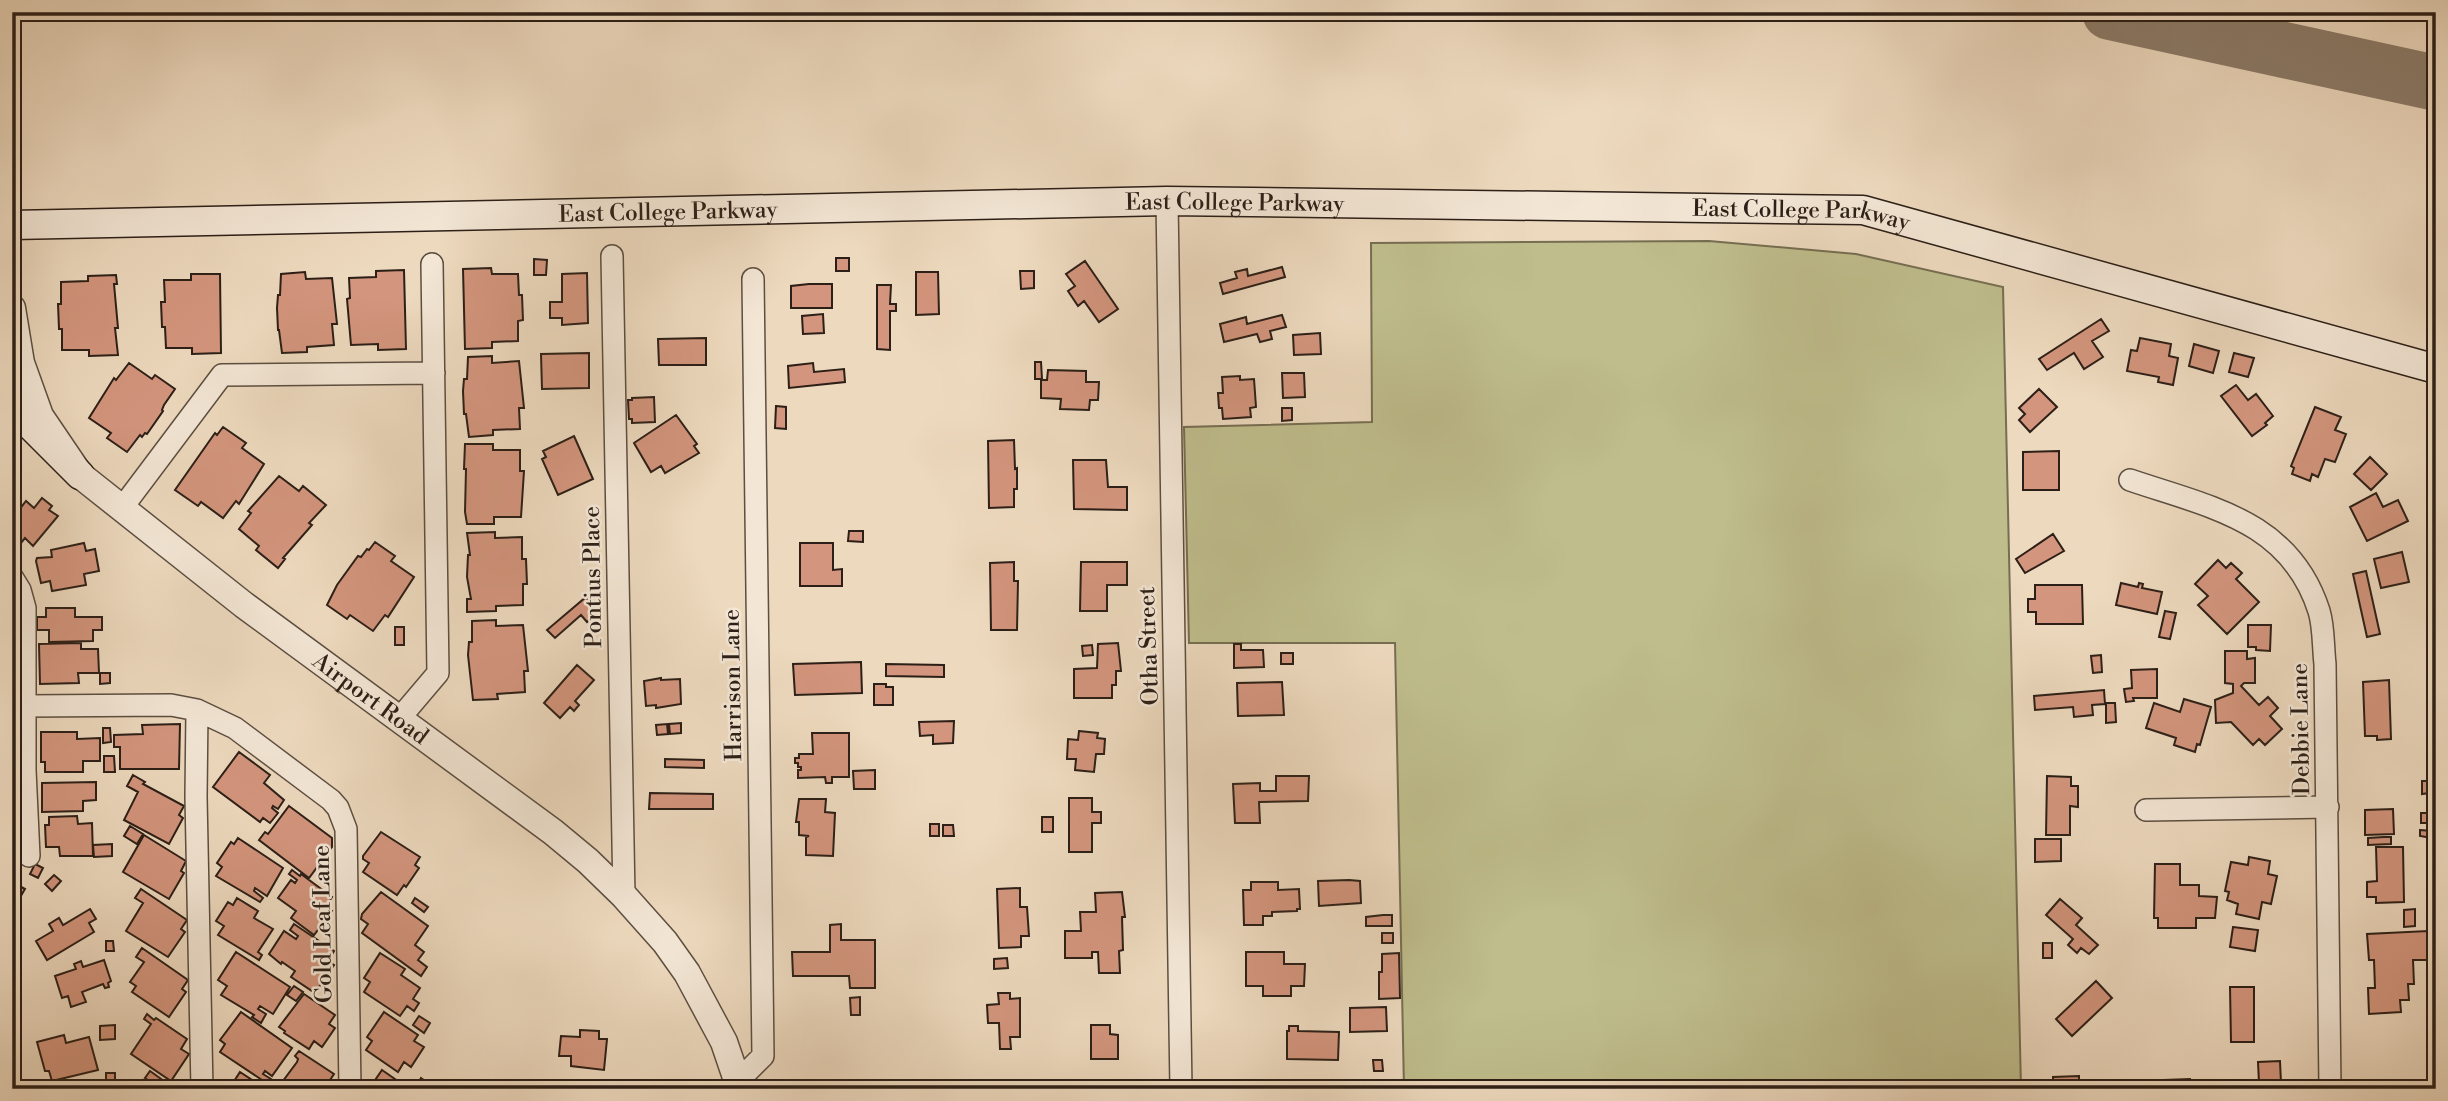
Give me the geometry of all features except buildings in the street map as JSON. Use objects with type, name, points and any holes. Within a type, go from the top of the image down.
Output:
[{"type":"main road","name":"East College Parkway","points":[[12,225],[1167,201],[1863,210],[2436,369]]},
{"type":"main road","points":[[12,407],[80,475]]},
{"type":"street","name":"Otha Street","points":[[1167,201],[1181,1089]]},
{"type":"street","name":"Pontius Place","points":[[612,256],[624,896]]},
{"type":"street","points":[[399,719],[438,673],[432,264]]},
{"type":"street","name":"Harrison Lane","points":[[740,1084],[763,1056],[753,279]]},
{"type":"street","name":"Airport Road","points":[[12,308],[20,363],[40,416],[80,475],[244,605],[553,832],[588,861],[665,942],[687,973],[724,1042],[740,1084]]},
{"type":"street","points":[[122,508],[222,375],[434,373]]},
{"type":"street","name":"Debbie Lane","points":[[2130,480],[2250,523],[2286,551],[2309,584],[2320,614],[2325,664],[2330,1089]]},
{"type":"street","points":[[12,577],[20,590],[24,608],[26,706],[19,770],[29,856]]},
{"type":"street","name":"Gold Leaf Lane","points":[[26,706],[171,705],[197,710],[235,728],[338,808],[346,829],[350,1089]]},
{"type":"street","points":[[197,710],[196,797],[202,1089]]},
{"type":"street","points":[[2146,810],[2328,807]]},
{"type":"shaded area","points":[[1709,241],[1856,254],[2003,287],[2021,1089],[1404,1089],[1395,643],[1189,643],[1184,427],[1372,422],[1371,243]]},
{"type":"taxiway","points":[[2110,12],[2436,83]]}]
